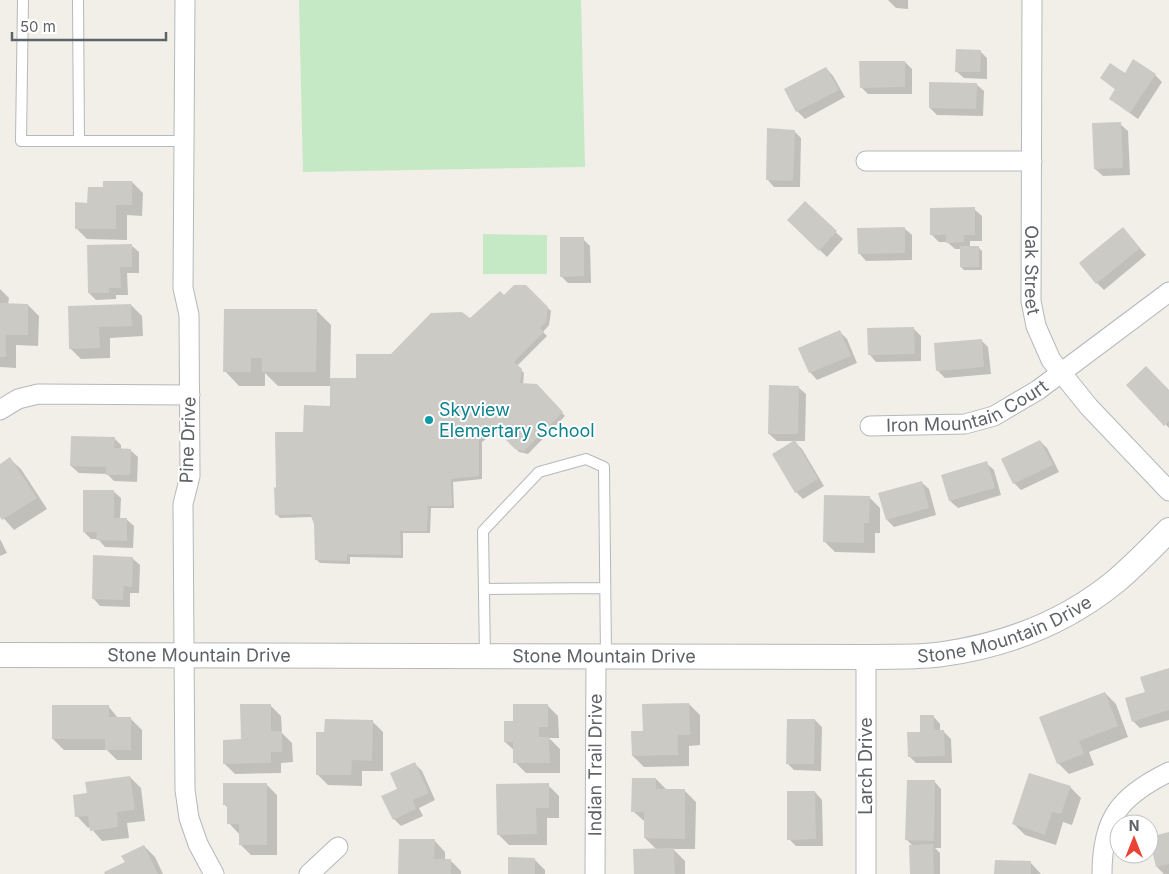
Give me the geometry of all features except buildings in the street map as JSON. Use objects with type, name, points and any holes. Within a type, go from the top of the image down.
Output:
[{"type":"street","name":"Pine Drive","points":[[185,0],[184,288],[190,315],[190,476],[183,504],[184,790],[189,818],[198,844],[214,874]]},
{"type":"street","name":"Oak Street","points":[[1032,0],[1031,301],[1036,326],[1045,350],[1060,373],[1089,408],[1169,491]]},
{"type":"street","points":[[866,161],[1032,161]]},
{"type":"street","name":"Iron Mountain Court","points":[[870,426],[956,425],[994,416],[1038,390],[1169,292]]},
{"type":"street","points":[[0,410],[18,399],[38,394],[190,395]]},
{"type":"street","name":"Stone Mountain Drive","points":[[0,655],[866,657],[941,654],[989,646],[1016,638],[1082,605],[1117,580],[1169,530]]},
{"type":"street","name":"Indian Trail Drive","points":[[595,874],[601,657]]},
{"type":"street","name":"Larch Drive","points":[[866,657],[866,874]]},
{"type":"street","points":[[1102,874],[1102,857],[1108,828],[1121,804],[1130,794],[1169,772]]},
{"type":"street","points":[[309,874],[338,847]]},
{"type":"lane","points":[[23,0],[21,141],[184,142]]},
{"type":"lane","points":[[78,0],[79,141]]},
{"type":"lane","points":[[485,657],[483,531],[539,472],[586,459],[604,467],[605,588],[601,657]]},
{"type":"lane","points":[[484,589],[605,588]]},
{"type":"green space","points":[[299,0],[581,0],[585,167],[303,172]]},
{"type":"green space","points":[[483,234],[547,235],[547,274],[483,274]]},
{"type":"place","name":"Skyview Elemertary School","points":[[429,420]]}]
